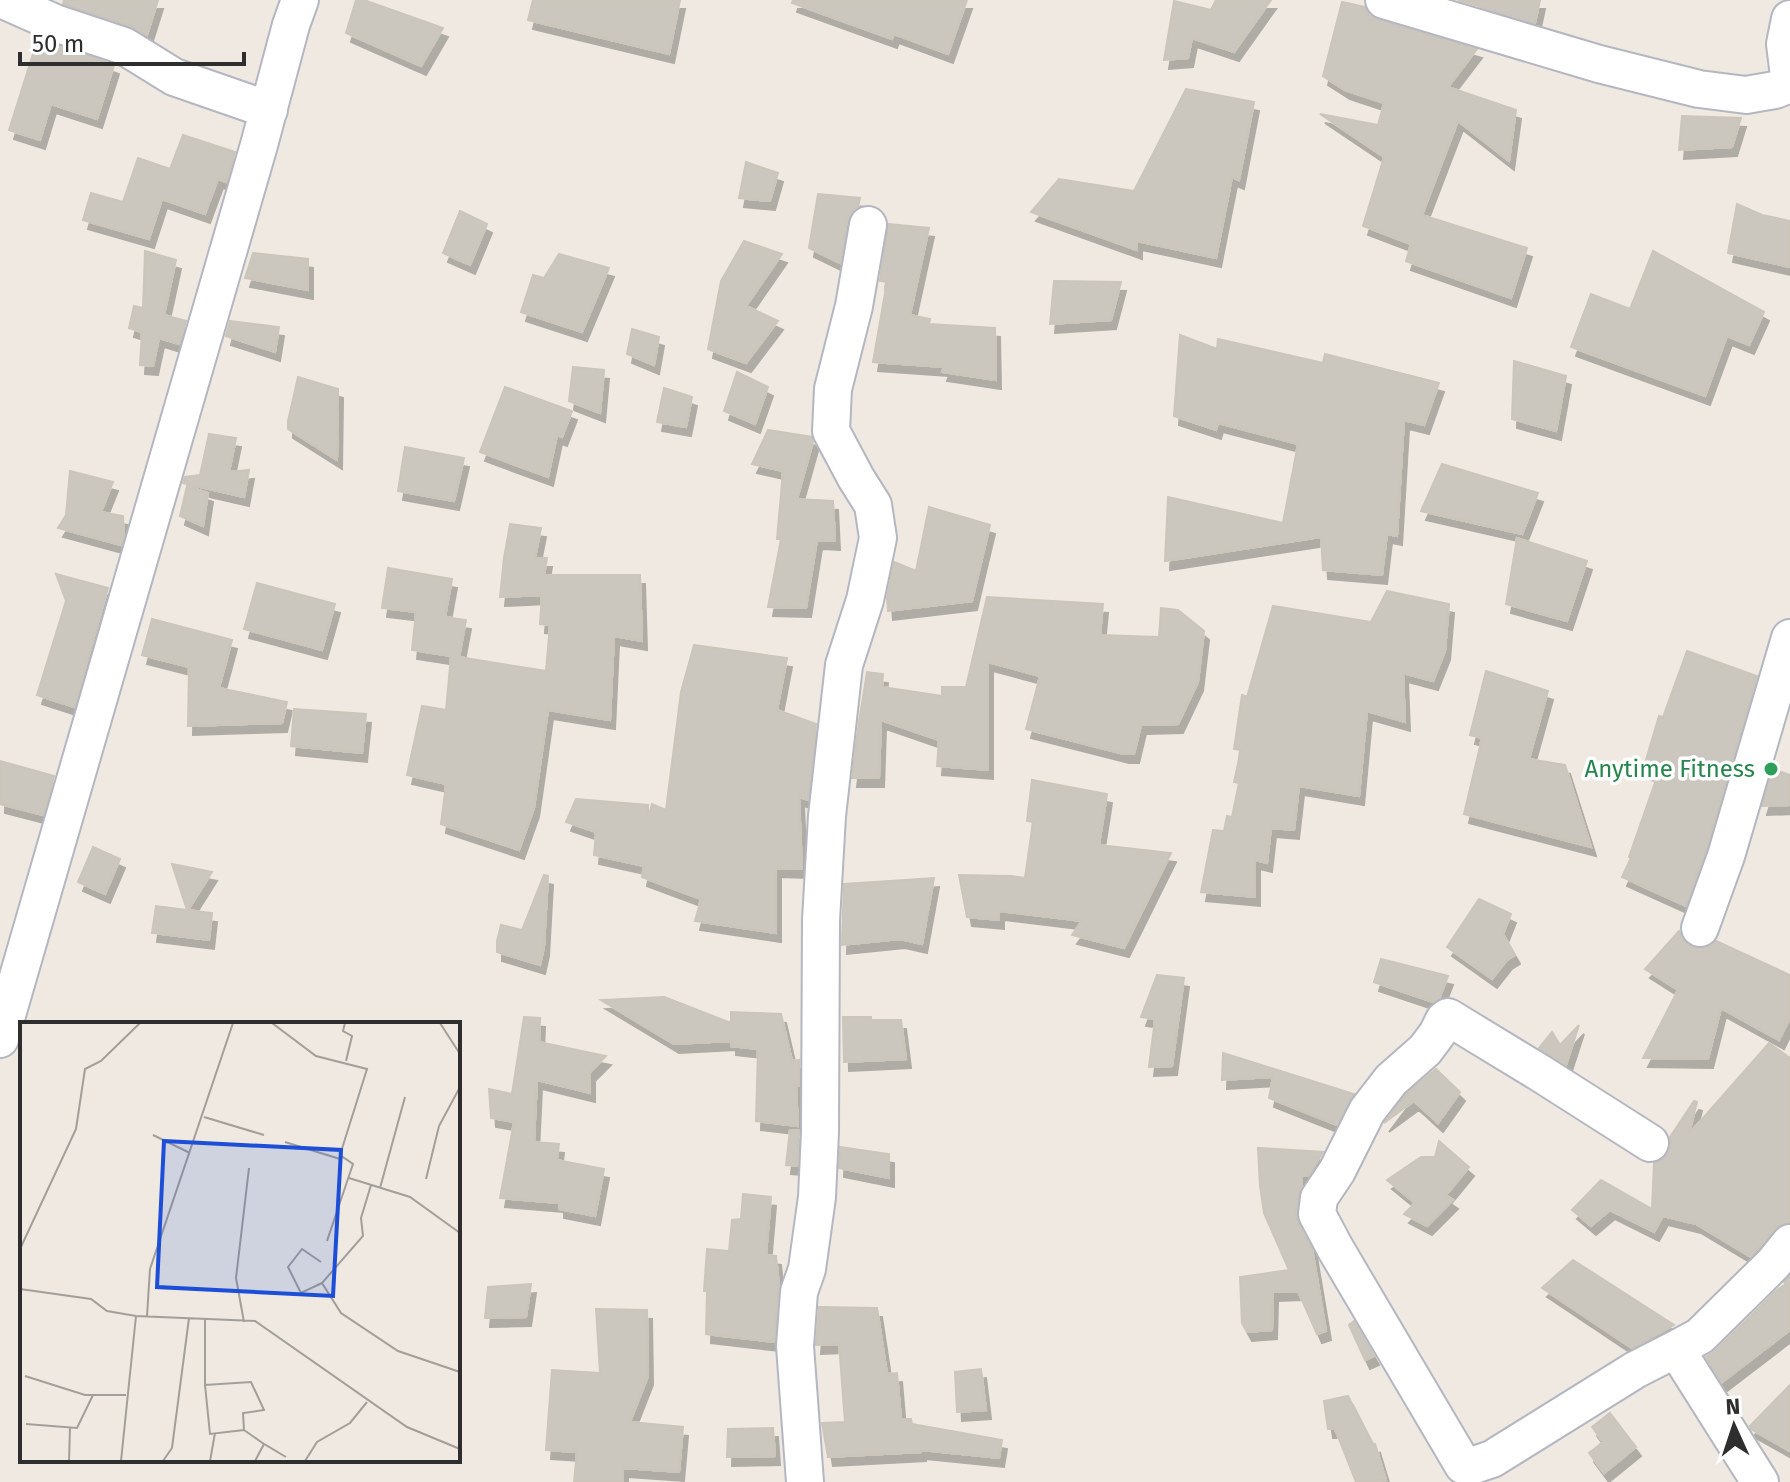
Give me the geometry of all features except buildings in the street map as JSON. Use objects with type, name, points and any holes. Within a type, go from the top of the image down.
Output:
[{"type":"street","points":[[3,0],[55,23],[124,46],[174,77],[269,110]]},
{"type":"street","points":[[0,1039],[300,0]]},
{"type":"street","points":[[1384,0],[1599,64],[1699,89],[1746,95],[1790,84],[1785,44],[1790,19]]},
{"type":"street","points":[[805,1482],[795,1346],[799,1292],[807,1269],[817,1184],[821,920],[827,816],[844,665],[865,600],[878,538],[873,505],[831,431],[833,389],[854,306],[868,225]]},
{"type":"street","points":[[1700,928],[1726,856],[1790,638]]},
{"type":"street","points":[[1650,1143],[1448,1017],[1425,1050],[1391,1080],[1367,1111],[1337,1171],[1319,1198],[1317,1214],[1463,1465],[1492,1459],[1635,1370],[1700,1336],[1790,1243]]},
{"type":"street","points":[[1676,1349],[1760,1482]]},
{"type":"place","name":"Anytime Fitness","points":[[1771,769]]}]
